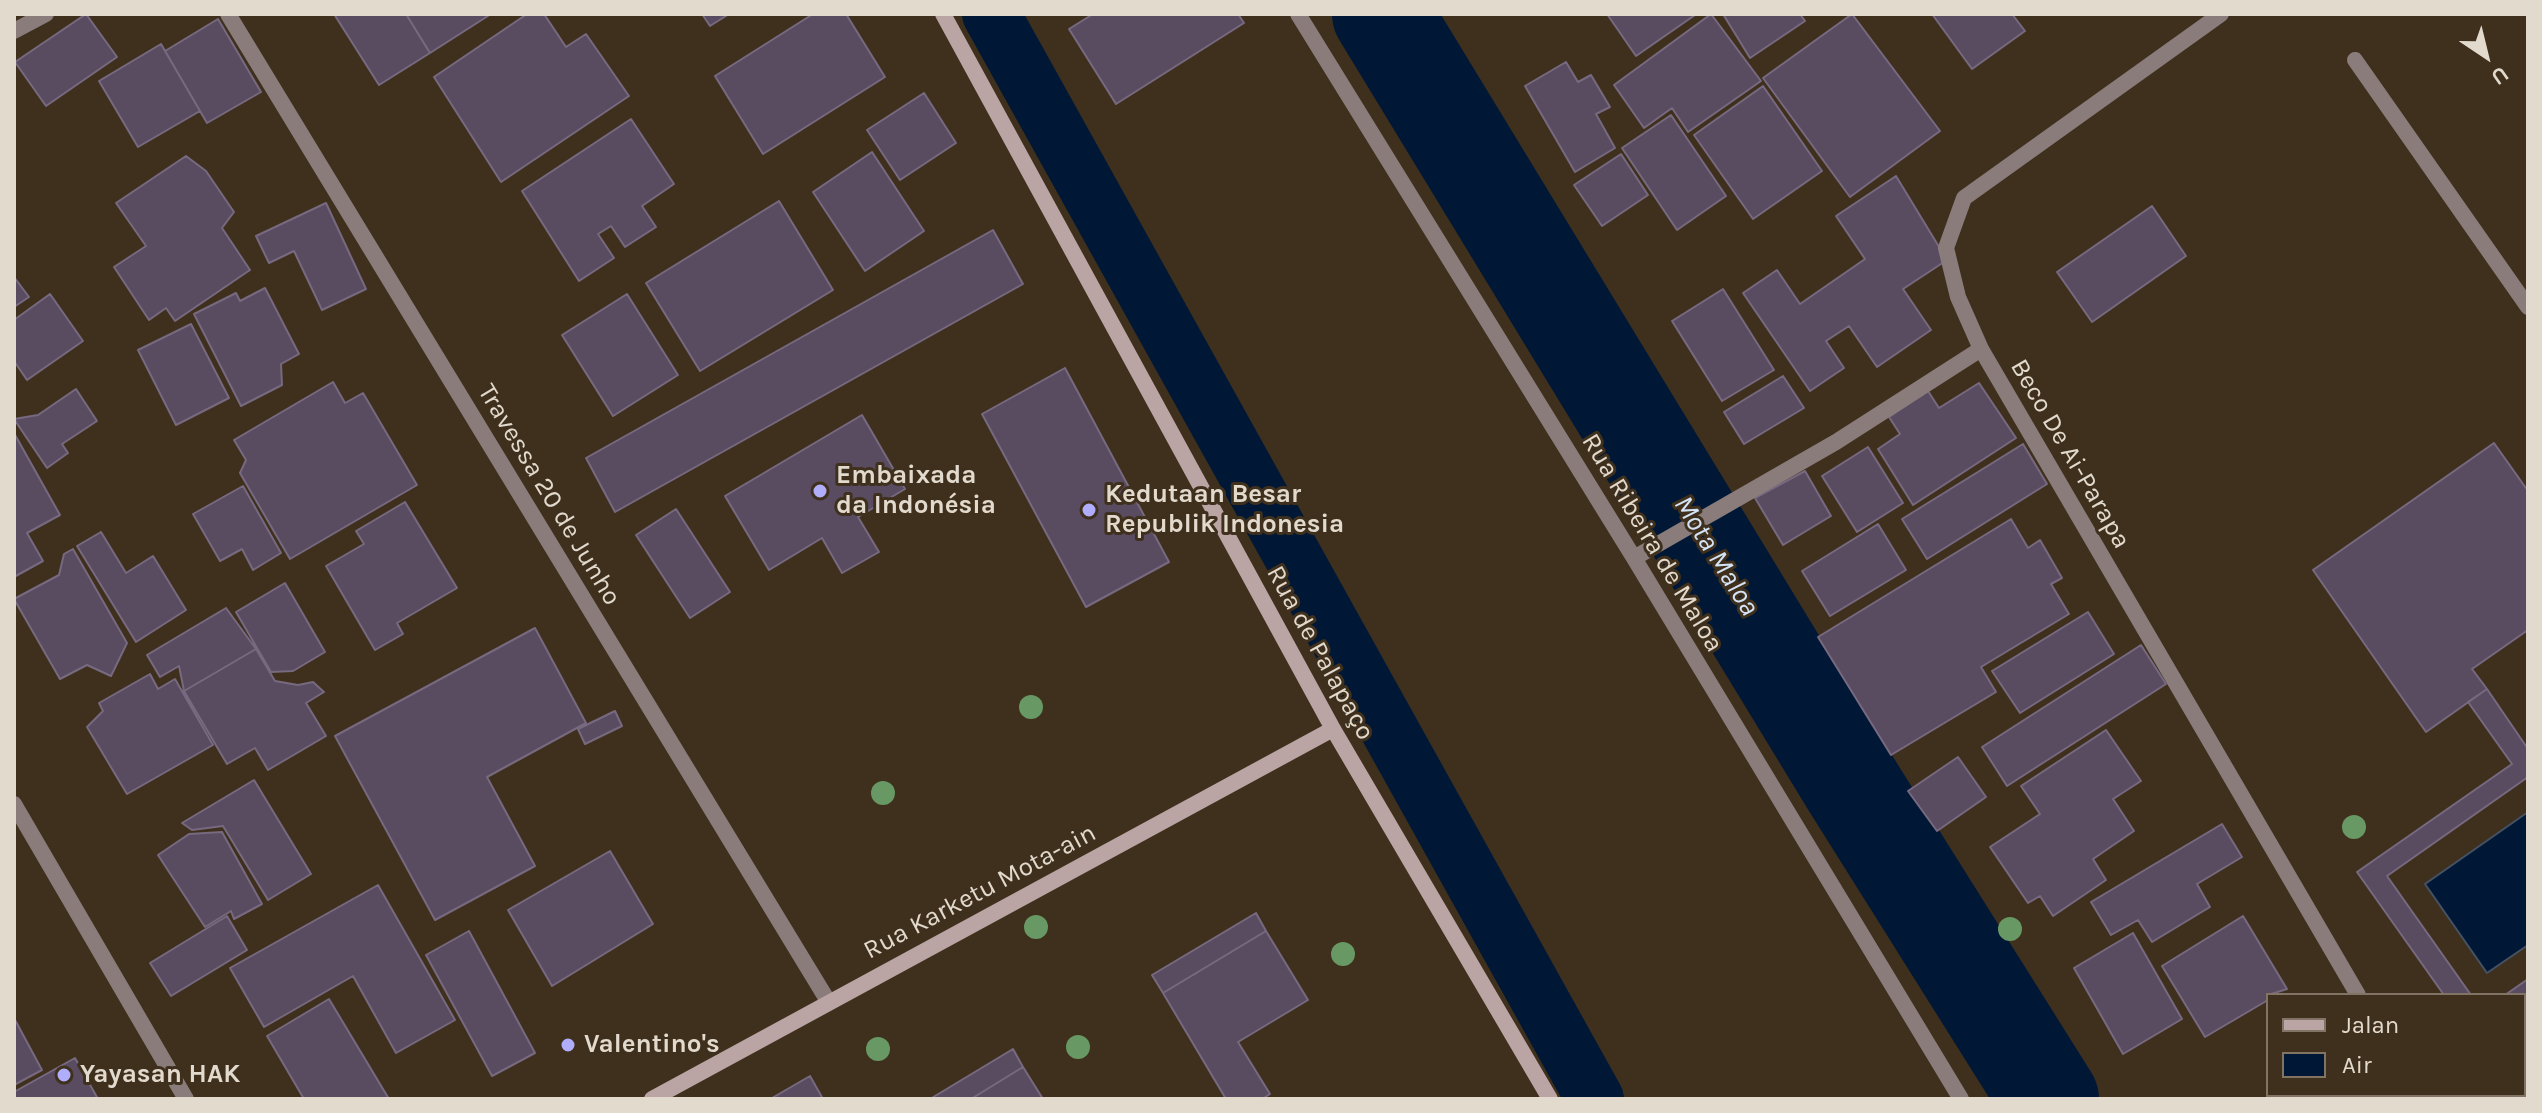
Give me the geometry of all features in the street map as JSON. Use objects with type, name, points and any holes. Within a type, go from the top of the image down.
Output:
[{"type":"street","points":[[14,31],[46,14]]},
{"type":"street","name":"Travessa 20 de Junho","points":[[228,14],[828,1001]]},
{"type":"street","name":"Rua de Palapaço","points":[[943,14],[1333,729],[1550,1099]]},
{"type":"street","name":"Rua Ribeira de Maloa","points":[[1298,14],[1634,558],[1961,1099]]},
{"type":"street","name":"Beco De Ai-Parapa","points":[[2221,14],[1964,198],[1946,248],[1958,297],[1981,349],[2357,993]]},
{"type":"street","points":[[2355,60],[2528,307]]},
{"type":"street","points":[[1634,558],[1836,442],[1981,349]]},
{"type":"street","name":"Rua Karketu Mota-ain","points":[[652,1099],[1333,729]]},
{"type":"street","points":[[14,804],[186,1099]]},
{"type":"water","points":[[2528,812],[2528,945],[2487,973],[2425,884]]},
{"type":"building","points":[[86,14],[117,57],[46,106],[15,62]]},
{"type":"building","points":[[334,14],[406,14],[430,53],[379,85]]},
{"type":"building","points":[[406,14],[491,14],[430,53]]},
{"type":"building","points":[[527,14],[544,14],[566,47],[586,34],[629,96],[501,182],[434,77]]},
{"type":"building","points":[[702,14],[729,14],[710,26]]},
{"type":"building","points":[[813,14],[846,14],[885,77],[763,154],[715,76]]},
{"type":"building","points":[[1093,14],[1238,14],[1244,23],[1116,104],[1069,29]]},
{"type":"building","points":[[1607,14],[1695,14],[1695,15],[1636,56]]},
{"type":"building","points":[[1711,14],[1761,81],[1688,132],[1672,108],[1644,128],[1614,85]]},
{"type":"building","points":[[1723,14],[1800,14],[1805,21],[1750,58]]},
{"type":"building","points":[[1852,14],[1940,131],[1850,197],[1763,78]]},
{"type":"building","points":[[1932,14],[2012,14],[2025,31],[1972,69]]},
{"type":"building","points":[[218,19],[261,92],[207,123],[165,51]]},
{"type":"building","points":[[161,44],[200,111],[138,147],[99,81]]},
{"type":"building","points":[[1566,62],[1578,82],[1591,75],[1610,107],[1596,114],[1615,148],[1575,172],[1525,86]]},
{"type":"building","points":[[1763,86],[1822,171],[1753,219],[1694,135]]},
{"type":"building","points":[[924,93],[956,143],[900,180],[867,130]]},
{"type":"building","points":[[1671,115],[1726,196],[1677,230],[1622,148]]},
{"type":"building","points":[[631,119],[674,184],[642,206],[656,227],[625,247],[611,226],[598,234],[614,258],[579,281],[522,191]]},
{"type":"building","points":[[872,152],[924,231],[865,271],[813,192]]},
{"type":"building","points":[[1621,154],[1648,195],[1602,226],[1574,185]]},
{"type":"building","points":[[186,156],[206,171],[234,212],[222,228],[250,270],[175,321],[166,308],[149,320],[114,267],[146,246],[116,203]]},
{"type":"building","points":[[1896,176],[1947,260],[1903,289],[1931,330],[1877,367],[1849,326],[1826,341],[1844,368],[1810,391],[1743,293],[1777,270],[1800,304],[1865,259],[1836,216]]},
{"type":"building","points":[[779,201],[833,290],[700,371],[646,283]]},
{"type":"building","points":[[326,203],[366,289],[322,310],[294,251],[269,263],[256,236]]},
{"type":"building","points":[[2152,206],[2186,256],[2092,322],[2057,272]]},
{"type":"building","points":[[993,230],[1023,284],[615,512],[586,458]]},
{"type":"building","points":[[14,277],[29,297],[14,307]]},
{"type":"building","points":[[265,288],[299,354],[281,364],[282,385],[241,406],[194,314],[236,293],[240,301]]},
{"type":"building","points":[[1723,289],[1774,370],[1722,401],[1672,321]]},
{"type":"building","points":[[50,294],[83,341],[27,380],[14,361],[14,320]]},
{"type":"building","points":[[627,294],[678,375],[613,416],[562,335]]},
{"type":"building","points":[[191,324],[229,398],[176,425],[138,350]]},
{"type":"building","points":[[1065,368],[1169,562],[1086,607],[982,414]]},
{"type":"building","points":[[1783,376],[1804,408],[1744,444],[1724,412]]},
{"type":"building","points":[[333,382],[345,403],[363,393],[417,485],[290,559],[240,473],[246,460],[234,440]]},
{"type":"building","points":[[1979,383],[2016,438],[1913,505],[1878,449],[1900,434],[1889,417],[1928,391],[1939,408]]},
{"type":"building","points":[[76,389],[97,421],[62,444],[68,453],[47,468],[14,419],[38,415]]},
{"type":"building","points":[[862,415],[905,489],[858,517],[879,552],[842,573],[822,538],[769,570],[725,496]]},
{"type":"building","points":[[14,433],[60,515],[27,533],[43,561],[14,577]]},
{"type":"building","points":[[2494,443],[2528,491],[2528,630],[2472,669],[2487,689],[2426,732],[2313,570]]},
{"type":"building","points":[[2023,444],[2047,484],[1927,559],[1902,519]]},
{"type":"building","points":[[1868,447],[1903,503],[1857,532],[1822,476]]},
{"type":"building","points":[[1805,471],[1831,516],[1783,545],[1755,498]]},
{"type":"building","points":[[243,486],[281,553],[253,570],[242,549],[220,561],[193,514]]},
{"type":"building","points":[[405,502],[457,588],[397,623],[403,634],[375,650],[326,566],[364,544],[356,531]]},
{"type":"building","points":[[676,509],[730,592],[690,618],[636,535]]},
{"type":"building","points":[[2011,519],[2028,548],[2040,540],[2062,578],[2051,584],[2069,614],[1981,667],[1996,692],[1891,755],[1818,637]]},
{"type":"building","points":[[1878,524],[1906,570],[1830,616],[1802,571]]},
{"type":"building","points":[[101,532],[126,573],[153,556],[186,610],[136,642],[77,546]]},
{"type":"building","points":[[73,549],[127,643],[111,676],[87,665],[60,679],[14,599],[59,575],[64,554]]},
{"type":"building","points":[[285,583],[325,652],[293,671],[271,672],[236,612]]},
{"type":"building","points":[[226,608],[256,649],[184,691],[179,666],[160,677],[147,655]]},
{"type":"building","points":[[2088,612],[2114,654],[2020,713],[1992,671]]},
{"type":"building","points":[[535,628],[586,723],[487,777],[535,866],[435,920],[335,736]]},
{"type":"building","points":[[2141,645],[2166,684],[2007,786],[1982,747]]},
{"type":"building","points":[[256,649],[275,681],[298,685],[313,682],[324,692],[306,703],[326,736],[268,770],[255,748],[227,764],[184,691]]},
{"type":"building","points":[[150,674],[158,689],[175,679],[213,745],[127,794],[87,727],[103,711],[99,703]]},
{"type":"building","points":[[2487,689],[2528,749],[2528,777],[2387,876],[2470,993],[2443,993],[2357,872],[2512,764],[2468,702]]},
{"type":"building","points":[[615,711],[622,726],[585,744],[578,729]]},
{"type":"building","points":[[2106,730],[2141,781],[2113,799],[2134,831],[2093,859],[2106,880],[2053,916],[2040,896],[2028,903],[1990,847],[2040,814],[2021,786]]},
{"type":"building","points":[[1958,757],[1986,797],[1937,831],[1908,791]]},
{"type":"building","points":[[254,780],[311,874],[268,900],[223,826],[192,830],[182,823]]},
{"type":"building","points":[[2222,824],[2242,857],[2197,884],[2210,907],[2152,942],[2138,920],[2111,935],[2091,902]]},
{"type":"building","points":[[222,832],[262,904],[234,919],[231,911],[205,927],[158,855],[189,834]]},
{"type":"building","points":[[610,851],[653,924],[552,986],[508,910]]},
{"type":"building","points":[[378,885],[455,1020],[396,1053],[353,976],[264,1027],[230,968]]},
{"type":"building","points":[[1256,913],[1266,931],[1163,993],[1152,975]]},
{"type":"building","points":[[227,916],[247,950],[171,996],[150,963]]},
{"type":"building","points":[[2243,916],[2287,989],[2266,993],[2266,1001],[2205,1037],[2162,966]]},
{"type":"building","points":[[469,931],[535,1053],[492,1076],[426,955]]},
{"type":"building","points":[[1266,931],[1308,1000],[1238,1042],[1270,1094],[1262,1099],[1226,1099],[1163,993]]},
{"type":"building","points":[[2133,933],[2182,1019],[2123,1054],[2074,968]]},
{"type":"building","points":[[2528,979],[2526,1002],[2526,993],[2508,993]]},
{"type":"building","points":[[329,999],[389,1099],[304,1099],[267,1036]]},
{"type":"building","points":[[14,1018],[42,1070],[14,1085]]},
{"type":"building","points":[[1013,1049],[1023,1067],[971,1099],[930,1099]]},
{"type":"building","name":"Yayasan HAK","points":[[75,1058],[98,1099],[14,1099],[14,1092]]},
{"type":"building","points":[[1023,1067],[1043,1099],[971,1099]]},
{"type":"building","points":[[810,1076],[823,1099],[772,1098]]},
{"type":"waterway","points":[[991,14],[1595,1099]]},
{"type":"waterway","points":[[1356,14],[2024,1099]]},
{"type":"waterway","name":"Mota Maloa","points":[[1382,14],[1851,784],[2049,1099]]},
{"type":"place","name":"Embaixada da Indonésia","points":[[820,491]]},
{"type":"place","name":"Kedutaan Besar Republik Indonesia","points":[[1089,510]]},
{"type":"place","name":"Valentino's","points":[[568,1045]]},
{"type":"place","name":"Yayasan HAK","points":[[64,1075]]}]
